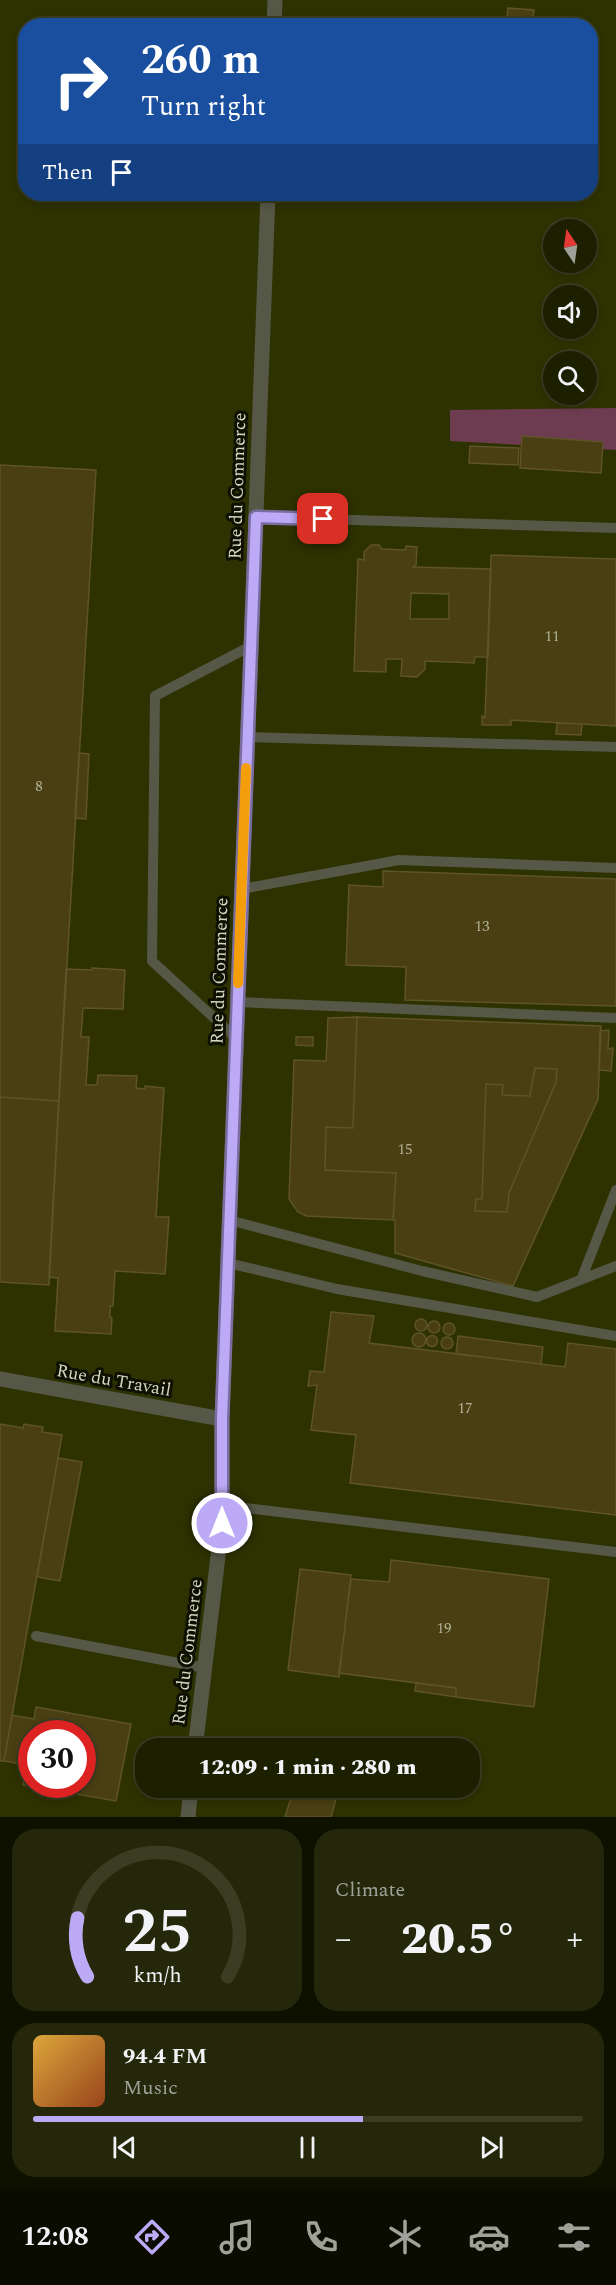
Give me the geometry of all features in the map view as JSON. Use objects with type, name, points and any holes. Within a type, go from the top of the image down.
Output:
[{"type":"street","points":[[274,18],[275,0]]},
{"type":"street","name":"Rue du Commerce","points":[[196,1738],[222,1523],[222,1419],[268,201]]},
{"type":"street","name":"Rue du Travail","points":[[0,1379],[222,1419]]},
{"type":"street","points":[[188,1817],[190,1798]]},
{"type":"lane","points":[[256,517],[616,528]]},
{"type":"lane","points":[[236,1038],[152,961],[155,696],[251,646]]},
{"type":"lane","points":[[248,737],[616,747]]},
{"type":"lane","points":[[242,889],[399,860],[616,868]]},
{"type":"lane","points":[[237,1002],[616,1018]]},
{"type":"lane","points":[[581,1280],[616,1190]]},
{"type":"lane","points":[[229,1220],[422,1271],[537,1297],[616,1266]]},
{"type":"lane","points":[[228,1263],[337,1289],[616,1336]]},
{"type":"lane","points":[[221,1505],[616,1552]]},
{"type":"lane","points":[[36,1636],[205,1668]]},
{"type":"shaded area","points":[[0,0],[616,0],[616,1817],[0,1817]]},
{"type":"shaded area","points":[[616,408],[616,450],[450,441],[450,410]]},
{"type":"building","points":[[508,8],[534,10],[532,18],[507,18]]},
{"type":"building","points":[[522,436],[603,442],[601,473],[520,468]]},
{"type":"building","points":[[470,446],[519,448],[518,465],[469,463]]},
{"type":"building","points":[[0,465],[96,470],[59,1101],[0,1097]]},
{"type":"building","points":[[371,545],[379,545],[382,549],[405,550],[406,546],[417,547],[416,565],[413,567],[491,569],[488,657],[475,657],[474,663],[425,661],[425,669],[417,677],[401,676],[402,659],[386,659],[386,672],[354,671],[358,559],[364,560],[364,552]],"holes":[[[411,593],[449,594],[449,619],[410,619]]]},
{"type":"building","points":[[491,555],[616,559],[616,726],[511,720],[511,725],[482,725],[482,716],[485,717]]},
{"type":"building","points":[[557,723],[582,724],[581,735],[556,734]]},
{"type":"building","points":[[79,753],[89,754],[86,819],[75,818]]},
{"type":"building","points":[[383,871],[616,879],[616,1006],[405,1000],[406,967],[346,965],[349,885],[383,887]]},
{"type":"building","points":[[92,968],[125,970],[123,1009],[83,1008],[81,1037],[89,1037],[86,1085],[97,1085],[98,1075],[137,1076],[136,1088],[145,1089],[145,1086],[164,1088],[156,1217],[169,1217],[165,1274],[115,1271],[113,1306],[110,1306],[111,1334],[55,1331],[58,1278],[49,1277],[66,969],[92,970]]},
{"type":"building","points":[[357,1017],[601,1026],[598,1099],[513,1286],[395,1253],[395,1220],[393,1220],[396,1173],[325,1170],[326,1127],[353,1128]],"holes":[[[535,1068],[557,1069],[556,1082],[509,1193],[507,1212],[475,1211],[476,1199],[482,1199],[486,1084],[503,1085],[502,1095],[530,1096]]]},
{"type":"building","points":[[357,1017],[353,1128],[326,1127],[325,1170],[396,1173],[393,1220],[306,1216],[298,1212],[289,1199],[294,1060],[326,1061],[328,1018]]},
{"type":"building","points":[[609,1030],[608,1049],[613,1048],[611,1071],[599,1070],[600,1031]]},
{"type":"building","points":[[296,1037],[313,1037],[313,1046],[296,1045]]},
{"type":"building","points":[[535,1068],[557,1069],[556,1082],[509,1193],[507,1212],[475,1211],[476,1199],[482,1199],[486,1084],[503,1085],[502,1095],[530,1096]]},
{"type":"building","points":[[0,1097],[59,1101],[49,1285],[0,1282]]},
{"type":"building","points":[[331,1312],[374,1316],[369,1343],[565,1367],[568,1343],[616,1349],[616,1515],[350,1483],[356,1435],[311,1430],[317,1385],[308,1386],[310,1371],[324,1372]]},
{"type":"building","points":[[423,1319],[427,1325],[423,1331],[419,1331],[415,1323]]},
{"type":"building","points":[[436,1321],[440,1327],[436,1333],[432,1333],[428,1325]]},
{"type":"building","points":[[451,1323],[455,1329],[451,1335],[447,1335],[443,1327]]},
{"type":"building","points":[[419,1333],[424,1335],[426,1340],[424,1345],[419,1347],[414,1345],[412,1340],[414,1335]]},
{"type":"building","points":[[432,1335],[438,1341],[432,1347],[426,1341]]},
{"type":"building","points":[[458,1336],[543,1347],[541,1364],[456,1354]]},
{"type":"building","points":[[449,1337],[453,1343],[449,1349],[445,1349],[441,1341]]},
{"type":"building","points":[[0,1424],[23,1428],[24,1424],[43,1427],[42,1432],[62,1435],[4,1761],[0,1761]]},
{"type":"building","points":[[58,1458],[82,1462],[60,1581],[37,1577]]},
{"type":"building","points":[[391,1560],[549,1579],[534,1707],[456,1697],[456,1688],[339,1673],[351,1579],[389,1582]]},
{"type":"building","points":[[300,1569],[351,1575],[339,1677],[288,1670]]},
{"type":"building","points":[[416,1683],[456,1688],[456,1697],[415,1691]]},
{"type":"building","points":[[36,1707],[131,1724],[116,1801],[96,1798],[96,1720],[18,1720],[18,1764],[4,1761],[12,1715],[34,1719]]},
{"type":"building","points":[[291,1798],[336,1798],[331,1817],[285,1817]]},
{"type":"slow traffic","points":[[238,983],[246,768]]},
{"type":"route","points":[[222,1523],[222,1419],[256,517],[323,519]]}]
